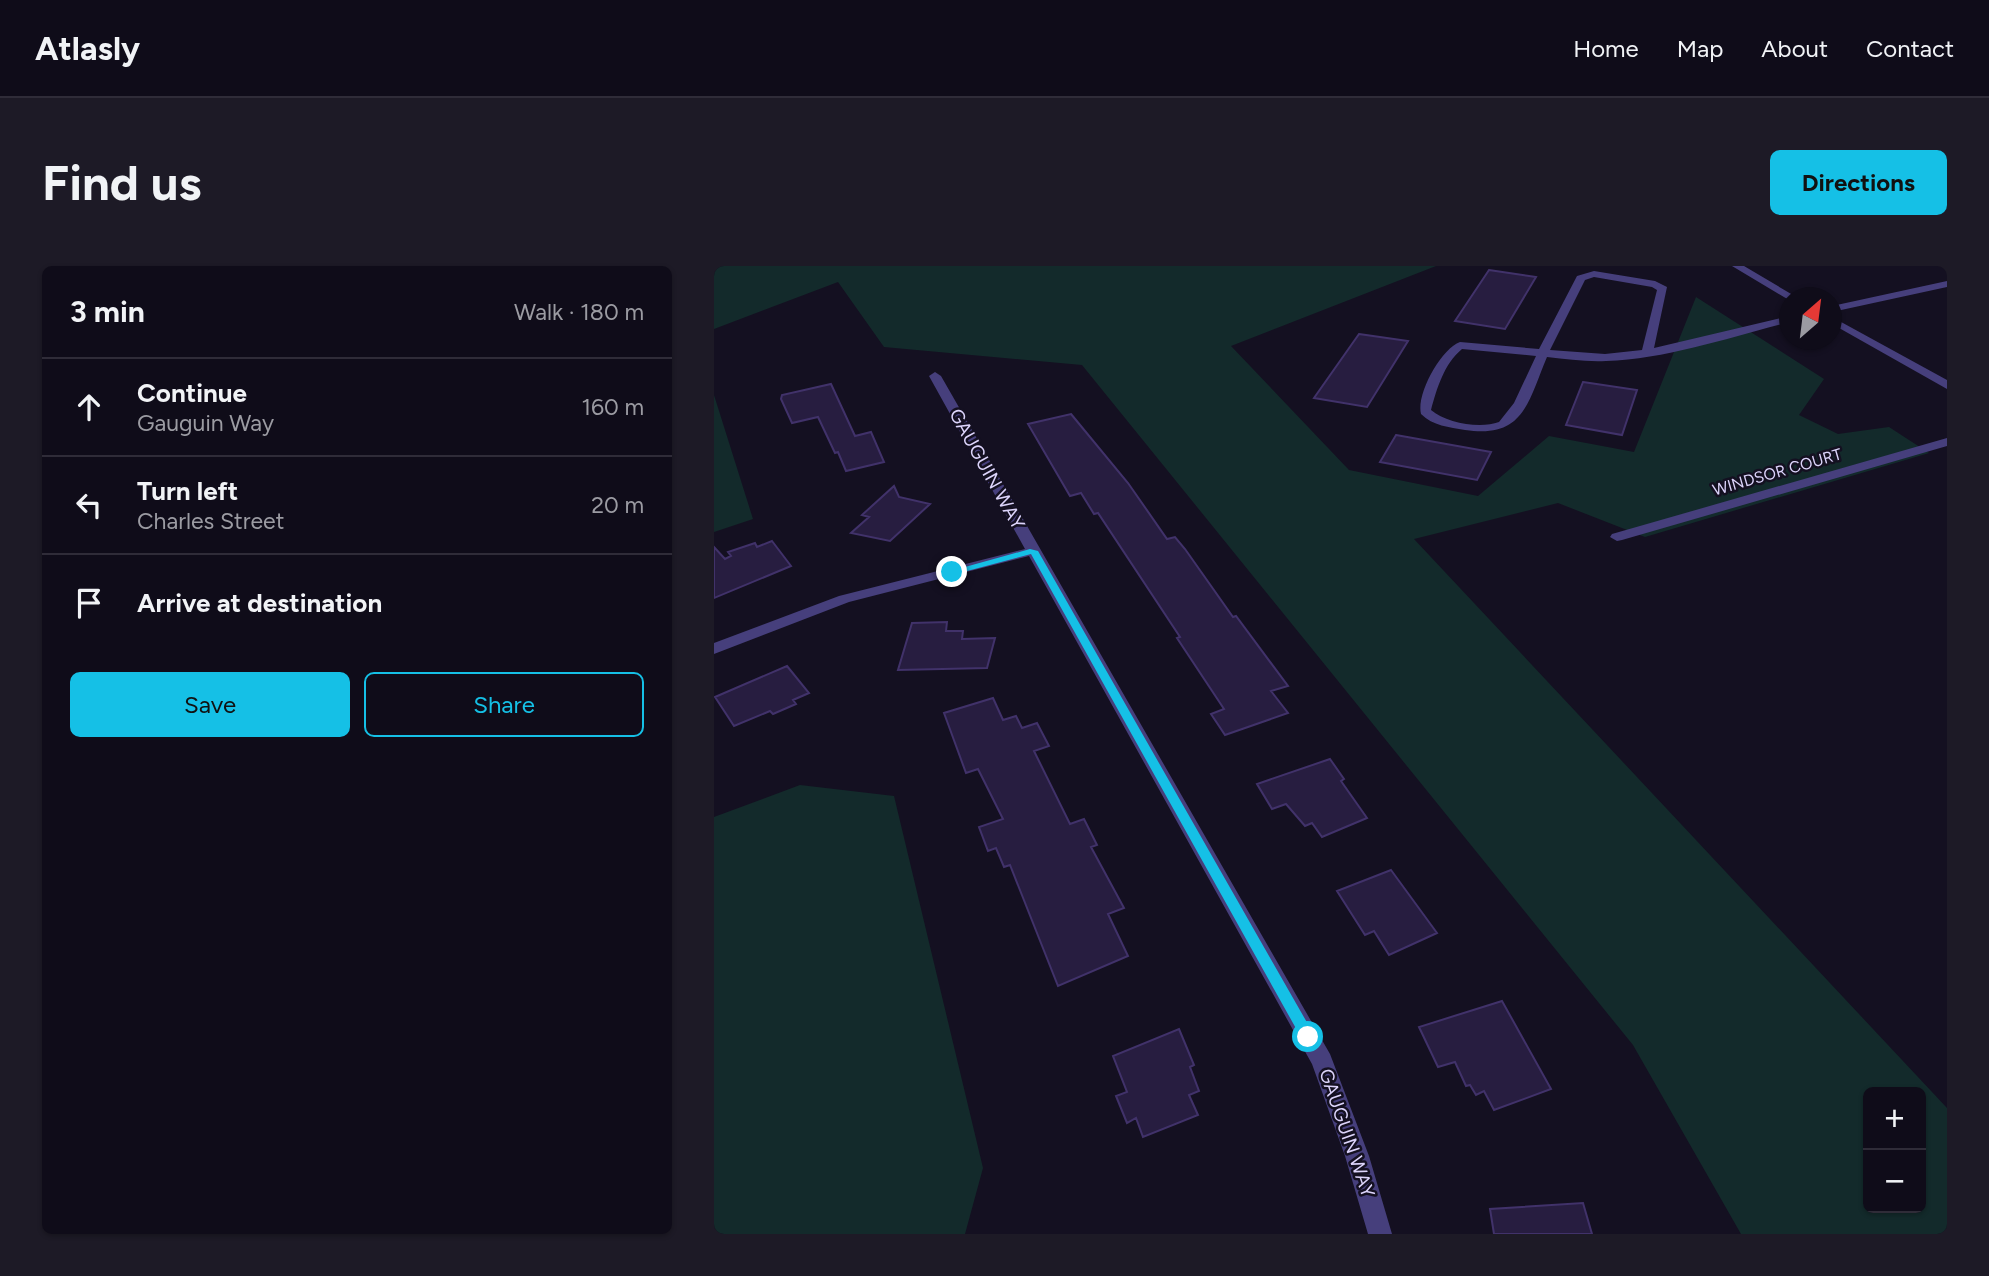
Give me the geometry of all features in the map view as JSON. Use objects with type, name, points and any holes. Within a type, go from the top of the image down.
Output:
[{"type":"street","points":[[1737,266],[1779,290]]},
{"type":"street","points":[[1648,351],[1664,289],[1656,284],[1594,274],[1581,278],[1543,353],[1513,416],[1504,425],[1491,429],[1450,424],[1431,418],[1425,411],[1429,394],[1450,351],[1460,345],[1543,353],[1613,357],[1648,351],[1779,321]]},
{"type":"street","points":[[1842,307],[1947,284]]},
{"type":"street","points":[[1842,326],[1947,385]]},
{"type":"street","name":"GAUGUIN WAY","points":[[935,376],[1322,1061],[1357,1156],[1380,1234]]},
{"type":"street","name":"WINDSOR COURT","points":[[1617,537],[1947,442]]},
{"type":"street","points":[[714,649],[844,600],[1033,551]]},
{"type":"green space","points":[[714,266],[1436,266],[1231,346],[1349,470],[1478,496],[1549,436],[1634,452],[1696,297],[1824,379],[1799,415],[1838,434],[1889,427],[1929,453],[1645,537],[1558,503],[1414,539],[1947,1108],[1947,1234],[1741,1234],[1633,1045],[1082,365],[884,347],[838,282],[714,329]]},
{"type":"green space","points":[[714,395],[753,519],[714,532]]},
{"type":"green space","points":[[800,785],[894,796],[983,1168],[965,1234],[714,1234],[714,817]]},
{"type":"building","points":[[1489,270],[1536,277],[1505,329],[1455,321]]},
{"type":"building","points":[[1359,334],[1408,341],[1367,407],[1314,398]]},
{"type":"building","points":[[1583,382],[1637,390],[1622,435],[1566,425]]},
{"type":"building","points":[[831,384],[855,436],[871,432],[884,462],[846,471],[818,417],[792,423],[781,399],[782,395]]},
{"type":"building","points":[[1071,414],[1128,483],[1167,539],[1175,537],[1185,549],[1233,617],[1236,616],[1288,686],[1271,691],[1288,713],[1225,735],[1211,714],[1224,709],[1177,638],[1180,637],[1098,513],[1094,514],[1081,493],[1070,496],[1028,424]]},
{"type":"building","points":[[1396,435],[1491,452],[1477,480],[1380,462]]},
{"type":"building","points":[[894,486],[899,497],[930,504],[890,541],[851,533],[869,517],[862,515]]},
{"type":"building","points":[[772,541],[791,566],[714,598],[714,547],[725,559],[731,556],[728,552],[755,543],[757,547]]},
{"type":"building","points":[[947,622],[946,631],[963,631],[962,639],[995,638],[987,668],[898,670],[912,623]]},
{"type":"building","points":[[787,666],[809,693],[793,700],[796,704],[734,726],[715,697]]},
{"type":"building","points":[[993,698],[1003,720],[1016,716],[1022,728],[1037,723],[1049,746],[1034,751],[1070,824],[1084,819],[1097,845],[1091,847],[1124,908],[1108,914],[1128,956],[1058,986],[1010,865],[1004,867],[996,848],[988,851],[979,827],[1003,819],[978,769],[966,773],[944,713]]},
{"type":"building","points":[[1330,759],[1344,779],[1341,781],[1367,818],[1322,837],[1312,823],[1305,826],[1286,804],[1272,809],[1257,784]]},
{"type":"building","points":[[1391,870],[1437,933],[1389,955],[1374,931],[1365,935],[1337,891]]},
{"type":"building","points":[[1502,1001],[1551,1089],[1494,1110],[1484,1091],[1476,1095],[1470,1085],[1466,1086],[1455,1062],[1438,1067],[1419,1027]]},
{"type":"building","points":[[1179,1029],[1194,1065],[1190,1067],[1199,1091],[1189,1095],[1198,1115],[1143,1137],[1136,1118],[1127,1123],[1116,1096],[1127,1092],[1113,1056]]},
{"type":"building","points":[[1583,1203],[1592,1234],[1494,1234],[1490,1209]]},
{"type":"route","points":[[952,572],[1033,551],[1308,1037]]}]
